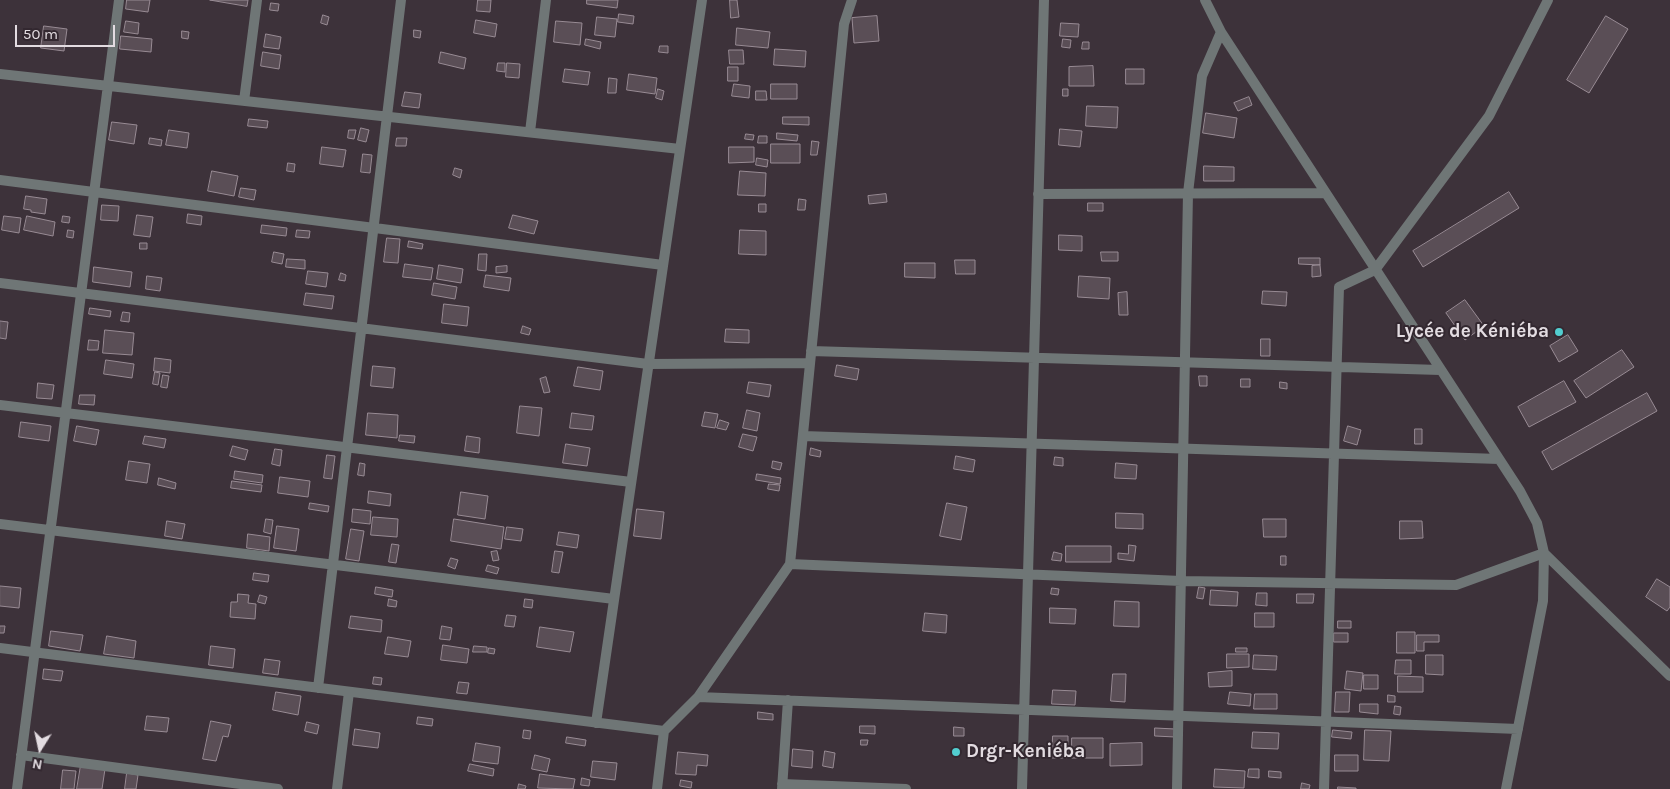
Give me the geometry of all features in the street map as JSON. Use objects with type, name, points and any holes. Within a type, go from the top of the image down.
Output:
[{"type":"street","points":[[17,789],[119,0]]},
{"type":"street","points":[[244,101],[257,0]]},
{"type":"street","points":[[318,688],[401,0]]},
{"type":"street","points":[[530,132],[546,0]]},
{"type":"street","points":[[596,722],[702,0]]},
{"type":"street","points":[[657,789],[664,731],[698,696],[790,564],[844,24],[852,0]]},
{"type":"street","points":[[1022,789],[1044,0]]},
{"type":"street","points":[[1205,0],[1221,32],[1324,193],[1520,491],[1537,523],[1544,553],[1543,601],[1506,789]]},
{"type":"street","points":[[1324,789],[1339,287],[1375,270],[1489,116],[1548,0]]},
{"type":"street","points":[[1177,789],[1188,193],[1202,76],[1221,32]]},
{"type":"street","points":[[0,74],[680,149]]},
{"type":"street","points":[[0,180],[663,265]]},
{"type":"street","points":[[1038,194],[1324,193]]},
{"type":"street","points":[[0,283],[648,364],[810,364]]},
{"type":"street","points":[[811,351],[1440,370]]},
{"type":"street","points":[[0,405],[631,482]]},
{"type":"street","points":[[803,436],[1499,459]]},
{"type":"street","points":[[0,524],[614,599]]},
{"type":"street","points":[[790,564],[1181,581],[1456,585],[1544,553]]},
{"type":"street","points":[[1544,553],[1670,676]]},
{"type":"street","points":[[0,648],[664,731]]},
{"type":"street","points":[[336,789],[349,692]]},
{"type":"street","points":[[698,696],[1518,730]]},
{"type":"street","points":[[788,700],[782,786],[906,789]]},
{"type":"street","points":[[21,755],[278,789]]},
{"type":"building","points":[[127,0],[150,0],[148,12],[126,9]]},
{"type":"building","points":[[210,0],[248,0],[247,6]]},
{"type":"building","points":[[478,0],[491,0],[490,12],[477,11]]},
{"type":"building","points":[[587,0],[618,0],[617,8],[587,4]]},
{"type":"building","points":[[730,0],[737,0],[739,17],[731,18]]},
{"type":"building","points":[[271,3],[279,4],[278,11],[270,10]]},
{"type":"building","points":[[619,14],[634,16],[633,24],[618,22]]},
{"type":"building","points":[[323,15],[329,17],[327,25],[321,23]]},
{"type":"building","points":[[877,16],[879,41],[854,43],[852,18]]},
{"type":"building","points":[[1606,16],[1628,29],[1589,93],[1567,80]]},
{"type":"building","points":[[597,17],[617,19],[615,37],[595,35]]},
{"type":"building","points":[[476,20],[497,24],[495,37],[474,33]]},
{"type":"building","points":[[126,21],[139,23],[138,34],[124,32]]},
{"type":"building","points":[[556,21],[582,23],[580,45],[554,42]]},
{"type":"building","points":[[1061,23],[1079,24],[1078,37],[1060,36]]},
{"type":"building","points":[[44,26],[67,29],[64,51],[41,48]]},
{"type":"building","points":[[737,28],[770,32],[768,48],[736,45]]},
{"type":"building","points":[[414,30],[421,31],[420,38],[414,37]]},
{"type":"building","points":[[182,31],[189,32],[188,39],[182,38]]},
{"type":"building","points":[[266,34],[281,37],[279,49],[264,47]]},
{"type":"building","points":[[121,36],[152,39],[151,52],[120,49]]},
{"type":"building","points":[[586,39],[601,42],[600,49],[585,45]]},
{"type":"building","points":[[1063,39],[1071,40],[1070,48],[1062,47]]},
{"type":"building","points":[[1083,42],[1089,42],[1089,49],[1082,49]]},
{"type":"building","points":[[660,46],[668,46],[668,53],[659,52]]},
{"type":"building","points":[[775,49],[806,51],[805,67],[774,65]]},
{"type":"building","points":[[729,50],[743,50],[744,64],[730,64]]},
{"type":"building","points":[[263,52],[281,55],[279,69],[261,66]]},
{"type":"building","points":[[441,52],[466,58],[464,69],[439,63]]},
{"type":"building","points":[[498,63],[505,63],[505,72],[497,71]]},
{"type":"building","points":[[507,63],[520,64],[519,78],[506,77]]},
{"type":"building","points":[[1093,66],[1094,86],[1069,86],[1069,67]]},
{"type":"building","points":[[728,67],[738,67],[738,81],[728,81]]},
{"type":"building","points":[[565,69],[590,72],[588,85],[563,82]]},
{"type":"building","points":[[1126,69],[1144,69],[1144,84],[1126,84]]},
{"type":"building","points":[[629,74],[657,78],[655,94],[627,90]]},
{"type":"building","points":[[609,78],[617,79],[616,93],[608,93]]},
{"type":"building","points":[[734,84],[750,86],[749,98],[732,96]]},
{"type":"building","points":[[771,84],[797,84],[797,99],[771,99]]},
{"type":"building","points":[[658,89],[664,91],[662,100],[656,98]]},
{"type":"building","points":[[1063,89],[1068,89],[1068,96],[1063,96]]},
{"type":"building","points":[[756,91],[766,91],[767,100],[756,100]]},
{"type":"building","points":[[405,92],[421,94],[419,108],[402,106]]},
{"type":"building","points":[[1249,97],[1252,105],[1238,111],[1234,103]]},
{"type":"building","points":[[1087,106],[1118,107],[1117,128],[1086,126]]},
{"type":"building","points":[[1206,113],[1237,118],[1234,138],[1203,133]]},
{"type":"building","points":[[783,117],[809,117],[809,125],[783,124]]},
{"type":"building","points":[[249,119],[268,121],[267,128],[248,126]]},
{"type":"building","points":[[112,122],[137,125],[134,144],[109,140]]},
{"type":"building","points":[[361,128],[369,130],[366,142],[358,140]]},
{"type":"building","points":[[1060,129],[1082,131],[1080,147],[1059,145]]},
{"type":"building","points":[[169,130],[189,133],[187,148],[166,145]]},
{"type":"building","points":[[349,130],[356,130],[354,139],[348,138]]},
{"type":"building","points":[[777,133],[798,135],[797,141],[777,139]]},
{"type":"building","points":[[746,134],[754,135],[753,140],[745,139]]},
{"type":"building","points":[[759,136],[767,136],[767,143],[758,143]]},
{"type":"building","points":[[150,138],[162,140],[161,146],[149,144]]},
{"type":"building","points":[[397,138],[407,138],[406,146],[396,146]]},
{"type":"building","points":[[812,141],[819,142],[817,155],[811,155]]},
{"type":"building","points":[[771,144],[800,144],[800,163],[771,163]]},
{"type":"building","points":[[322,147],[346,150],[343,167],[320,164]]},
{"type":"building","points":[[729,147],[754,147],[754,162],[729,163]]},
{"type":"building","points":[[363,154],[372,155],[370,173],[361,172]]},
{"type":"building","points":[[757,158],[768,160],[767,167],[756,165]]},
{"type":"building","points":[[288,163],[295,164],[294,172],[287,171]]},
{"type":"building","points":[[1204,166],[1234,167],[1234,181],[1204,181]]},
{"type":"building","points":[[455,168],[462,170],[460,178],[453,175]]},
{"type":"building","points":[[212,171],[238,176],[234,196],[208,191]]},
{"type":"building","points":[[740,171],[766,173],[765,196],[738,195]]},
{"type":"building","points":[[241,188],[256,190],[254,200],[239,197]]},
{"type":"building","points":[[1509,192],[1519,208],[1423,267],[1413,251]]},
{"type":"building","points":[[886,194],[887,202],[869,204],[868,196]]},
{"type":"building","points":[[26,196],[47,199],[45,214],[24,209]]},
{"type":"building","points":[[799,199],[806,200],[805,210],[798,210]]},
{"type":"building","points":[[1088,203],[1103,203],[1103,211],[1088,211]]},
{"type":"building","points":[[759,204],[766,204],[766,212],[759,212]]},
{"type":"building","points":[[102,205],[119,206],[118,221],[101,220]]},
{"type":"building","points":[[188,214],[202,216],[201,225],[187,223]]},
{"type":"building","points":[[137,215],[153,217],[150,237],[134,235]]},
{"type":"building","points":[[513,215],[538,221],[534,234],[509,228]]},
{"type":"building","points":[[4,216],[21,218],[19,233],[2,230]]},
{"type":"building","points":[[27,216],[55,222],[53,236],[24,230]]},
{"type":"building","points":[[63,216],[70,217],[69,223],[62,222]]},
{"type":"building","points":[[262,225],[287,228],[286,236],[261,233]]},
{"type":"building","points":[[68,230],[74,231],[73,238],[67,237]]},
{"type":"building","points":[[297,230],[310,231],[309,238],[296,237]]},
{"type":"building","points":[[740,230],[766,231],[766,255],[739,254]]},
{"type":"building","points":[[1059,235],[1082,236],[1082,251],[1059,250]]},
{"type":"building","points":[[387,238],[400,239],[398,263],[384,262]]},
{"type":"building","points":[[409,241],[423,244],[422,249],[408,247]]},
{"type":"building","points":[[140,243],[147,243],[147,249],[140,249]]},
{"type":"building","points":[[274,252],[284,254],[282,264],[272,262]]},
{"type":"building","points":[[1101,252],[1118,252],[1118,261],[1102,261]]},
{"type":"building","points":[[479,254],[487,254],[486,271],[478,270]]},
{"type":"building","points":[[1299,258],[1320,258],[1320,265],[1299,264]]},
{"type":"building","points":[[287,259],[305,260],[305,269],[286,267]]},
{"type":"building","points":[[955,260],[975,260],[975,274],[956,274]]},
{"type":"building","points":[[905,263],[935,263],[935,278],[905,277]]},
{"type":"building","points":[[405,264],[433,268],[431,280],[403,277]]},
{"type":"building","points":[[439,265],[463,269],[461,283],[437,279]]},
{"type":"building","points":[[1320,265],[1321,276],[1312,277],[1312,266]]},
{"type":"building","points":[[507,266],[507,272],[496,273],[496,267]]},
{"type":"building","points":[[94,267],[132,272],[130,287],[93,282]]},
{"type":"building","points":[[308,271],[328,273],[326,287],[306,284]]},
{"type":"building","points":[[341,273],[346,275],[345,281],[339,280]]},
{"type":"building","points":[[486,275],[511,278],[509,291],[484,287]]},
{"type":"building","points":[[147,276],[162,278],[160,291],[146,289]]},
{"type":"building","points":[[1079,276],[1110,278],[1109,299],[1078,297]]},
{"type":"building","points":[[434,283],[457,287],[455,299],[432,295]]},
{"type":"building","points":[[1263,291],[1287,292],[1286,306],[1262,304]]},
{"type":"building","points":[[1127,292],[1128,315],[1119,315],[1118,293]]},
{"type":"building","points":[[306,293],[334,296],[332,309],[304,305]]},
{"type":"building","points":[[1465,300],[1484,326],[1465,340],[1446,313]]},
{"type":"building","points":[[444,304],[469,307],[467,326],[442,323]]},
{"type":"building","points":[[90,308],[111,311],[110,317],[89,314]]},
{"type":"building","points":[[123,312],[130,313],[129,322],[121,321]]},
{"type":"building","points":[[0,321],[8,322],[6,339],[0,338]]},
{"type":"building","points":[[523,326],[531,329],[529,335],[521,333]]},
{"type":"building","points":[[726,329],[749,330],[749,343],[725,342]]},
{"type":"building","points":[[105,330],[134,333],[132,355],[103,353]]},
{"type":"building","points":[[1568,335],[1578,351],[1559,362],[1550,346]]},
{"type":"building","points":[[1261,339],[1270,339],[1270,356],[1261,356]]},
{"type":"building","points":[[89,340],[99,341],[98,350],[88,350]]},
{"type":"building","points":[[1622,350],[1634,367],[1586,398],[1574,381]]},
{"type":"building","points":[[155,358],[171,360],[170,373],[154,371]]},
{"type":"building","points":[[106,360],[134,364],[132,378],[104,374]]},
{"type":"building","points":[[837,365],[859,369],[857,380],[835,376]]},
{"type":"building","points":[[373,366],[395,368],[393,388],[371,386]]},
{"type":"building","points":[[578,367],[603,371],[600,390],[574,386]]},
{"type":"building","points":[[155,372],[160,373],[158,385],[153,384]]},
{"type":"building","points":[[163,375],[169,376],[167,388],[161,387]]},
{"type":"building","points":[[1199,376],[1207,376],[1207,386],[1200,386]]},
{"type":"building","points":[[546,377],[550,392],[544,393],[540,379]]},
{"type":"building","points":[[1241,379],[1250,379],[1250,387],[1241,387]]},
{"type":"building","points":[[1564,381],[1576,402],[1529,427],[1518,407]]},
{"type":"building","points":[[749,382],[771,385],[769,397],[747,393]]},
{"type":"building","points":[[1280,382],[1287,383],[1287,389],[1280,388]]},
{"type":"building","points":[[38,383],[54,385],[52,399],[37,398]]},
{"type":"building","points":[[1647,393],[1657,411],[1552,470],[1542,452]]},
{"type":"building","points":[[80,395],[95,395],[94,405],[79,404]]},
{"type":"building","points":[[520,406],[542,408],[539,436],[517,433]]},
{"type":"building","points":[[747,410],[760,413],[757,431],[743,428]]},
{"type":"building","points":[[705,412],[718,414],[715,428],[702,426]]},
{"type":"building","points":[[368,413],[398,415],[397,438],[366,435]]},
{"type":"building","points":[[572,413],[594,416],[592,430],[570,428]]},
{"type":"building","points":[[720,420],[729,423],[726,430],[717,428]]},
{"type":"building","points":[[21,422],[51,426],[49,441],[19,437]]},
{"type":"building","points":[[77,426],[99,430],[96,445],[74,441]]},
{"type":"building","points":[[1348,426],[1361,430],[1357,445],[1344,441]]},
{"type":"building","points":[[1415,429],[1422,429],[1422,444],[1415,444]]},
{"type":"building","points":[[743,434],[757,437],[753,451],[739,447]]},
{"type":"building","points":[[400,435],[415,436],[414,443],[399,441]]},
{"type":"building","points":[[145,436],[166,439],[164,448],[143,444]]},
{"type":"building","points":[[467,436],[480,438],[479,453],[465,451]]},
{"type":"building","points":[[566,444],[590,448],[587,466],[563,463]]},
{"type":"building","points":[[233,446],[248,450],[245,460],[230,456]]},
{"type":"building","points":[[811,448],[821,451],[820,457],[810,455]]},
{"type":"building","points":[[275,449],[282,450],[280,466],[272,464]]},
{"type":"building","points":[[327,455],[335,456],[332,479],[324,478]]},
{"type":"building","points":[[956,456],[975,460],[973,472],[954,469]]},
{"type":"building","points":[[1055,457],[1063,458],[1063,466],[1054,465]]},
{"type":"building","points":[[129,461],[150,464],[147,483],[126,480]]},
{"type":"building","points":[[773,461],[782,463],[780,470],[772,468]]},
{"type":"building","points":[[360,463],[365,464],[364,476],[358,475]]},
{"type":"building","points":[[1116,463],[1137,465],[1136,479],[1115,478]]},
{"type":"building","points":[[235,471],[263,475],[262,483],[234,479]]},
{"type":"building","points":[[757,474],[781,478],[780,484],[756,480]]},
{"type":"building","points":[[280,477],[310,481],[308,497],[278,493]]},
{"type":"building","points":[[159,478],[176,483],[175,489],[158,485]]},
{"type":"building","points":[[232,481],[262,485],[261,492],[231,488]]},
{"type":"building","points":[[769,484],[780,485],[779,491],[768,489]]},
{"type":"building","points":[[369,491],[391,494],[390,506],[368,503]]},
{"type":"building","points":[[461,492],[488,496],[485,519],[458,515]]},
{"type":"building","points":[[310,503],[329,506],[328,512],[309,509]]},
{"type":"building","points":[[947,503],[967,507],[961,540],[940,536]]},
{"type":"building","points":[[353,509],[371,511],[370,524],[352,522]]},
{"type":"building","points":[[637,509],[664,512],[661,539],[634,536]]},
{"type":"building","points":[[1116,513],[1143,514],[1143,529],[1116,528]]},
{"type":"building","points":[[373,517],[398,519],[397,537],[371,535]]},
{"type":"building","points":[[266,519],[273,520],[271,534],[264,532]]},
{"type":"building","points":[[454,519],[504,527],[501,549],[451,541]]},
{"type":"building","points":[[1263,519],[1286,519],[1286,537],[1264,537]]},
{"type":"building","points":[[167,521],[185,524],[182,539],[165,536]]},
{"type":"building","points":[[1400,521],[1422,521],[1423,538],[1400,539]]},
{"type":"building","points":[[277,526],[299,529],[296,551],[274,548]]},
{"type":"building","points":[[507,527],[523,529],[521,541],[505,539]]},
{"type":"building","points":[[351,529],[364,531],[359,561],[346,559]]},
{"type":"building","points":[[559,532],[579,535],[577,548],[557,545]]},
{"type":"building","points":[[248,534],[270,537],[269,551],[247,548]]},
{"type":"building","points":[[392,544],[399,545],[396,563],[389,562]]},
{"type":"building","points":[[1129,545],[1136,546],[1134,561],[1118,559],[1118,553],[1128,554]]},
{"type":"building","points":[[1066,546],[1111,546],[1111,562],[1066,562]]},
{"type":"building","points":[[497,551],[499,560],[493,561],[491,552]]},
{"type":"building","points":[[555,551],[563,552],[559,573],[552,572]]},
{"type":"building","points":[[1054,552],[1062,554],[1061,561],[1052,560]]},
{"type":"building","points":[[1281,556],[1286,556],[1286,565],[1281,565]]},
{"type":"building","points":[[451,558],[458,560],[455,569],[448,566]]},
{"type":"building","points":[[488,565],[499,568],[497,574],[486,571]]},
{"type":"building","points":[[254,573],[269,575],[268,582],[253,580]]},
{"type":"building","points":[[1657,579],[1670,587],[1670,607],[1667,611],[1646,597]]},
{"type":"building","points":[[0,586],[21,588],[19,608],[0,606]]},
{"type":"building","points":[[376,587],[393,590],[392,597],[375,594]]},
{"type":"building","points":[[1199,587],[1205,588],[1203,599],[1197,598]]},
{"type":"building","points":[[1052,588],[1059,589],[1058,595],[1051,594]]},
{"type":"building","points":[[1211,590],[1238,592],[1237,606],[1210,605]]},
{"type":"building","points":[[1257,593],[1267,593],[1267,606],[1256,605]]},
{"type":"building","points":[[238,594],[249,595],[248,603],[256,604],[255,619],[230,617],[231,602],[237,602]]},
{"type":"building","points":[[1297,594],[1314,594],[1313,603],[1297,603]]},
{"type":"building","points":[[260,595],[267,597],[265,604],[258,602]]},
{"type":"building","points":[[389,599],[397,601],[396,607],[388,606]]},
{"type":"building","points":[[525,599],[533,600],[532,608],[524,607]]},
{"type":"building","points":[[1115,601],[1139,602],[1139,627],[1114,626]]},
{"type":"building","points":[[1050,608],[1076,609],[1075,624],[1050,623]]},
{"type":"building","points":[[925,613],[947,615],[946,633],[923,631]]},
{"type":"building","points":[[1255,613],[1274,613],[1274,627],[1255,627]]},
{"type":"building","points":[[507,615],[516,616],[514,627],[505,626]]},
{"type":"building","points":[[351,616],[382,620],[381,632],[349,628]]},
{"type":"building","points":[[1338,621],[1351,621],[1351,628],[1338,628]]},
{"type":"building","points":[[0,626],[5,626],[4,633],[0,633]]},
{"type":"building","points":[[442,626],[452,628],[450,640],[440,639]]},
{"type":"building","points":[[540,627],[574,632],[570,652],[537,647]]},
{"type":"building","points":[[51,631],[83,635],[80,651],[49,646]]},
{"type":"building","points":[[1397,632],[1415,632],[1415,653],[1397,653]]},
{"type":"building","points":[[1334,633],[1348,633],[1348,642],[1334,642]]},
{"type":"building","points":[[1417,635],[1439,635],[1439,642],[1424,642],[1424,651],[1417,651]]},
{"type":"building","points":[[107,636],[136,641],[134,658],[104,654]]},
{"type":"building","points":[[388,637],[411,641],[408,657],[385,654]]},
{"type":"building","points":[[443,645],[469,649],[467,663],[441,660]]},
{"type":"building","points":[[211,646],[235,649],[233,668],[209,665]]},
{"type":"building","points":[[474,646],[487,647],[487,652],[473,652]]},
{"type":"building","points":[[489,648],[495,649],[494,654],[488,653]]},
{"type":"building","points":[[1236,648],[1247,648],[1247,652],[1236,652]]},
{"type":"building","points":[[1227,654],[1249,654],[1249,667],[1227,668]]},
{"type":"building","points":[[1254,655],[1277,656],[1276,670],[1253,669]]},
{"type":"building","points":[[1426,655],[1443,655],[1443,675],[1426,674]]},
{"type":"building","points":[[265,659],[280,661],[278,675],[263,673]]},
{"type":"building","points":[[1396,660],[1411,660],[1411,674],[1395,674]]},
{"type":"building","points":[[44,669],[63,671],[61,681],[43,679]]},
{"type":"building","points":[[1232,671],[1232,686],[1209,687],[1208,673]]},
{"type":"building","points":[[1347,671],[1363,673],[1361,691],[1345,689]]},
{"type":"building","points":[[1113,674],[1126,674],[1125,702],[1111,701]]},
{"type":"building","points":[[1364,675],[1378,675],[1378,689],[1364,689]]},
{"type":"building","points":[[1398,676],[1423,677],[1423,692],[1398,692]]},
{"type":"building","points":[[374,677],[382,678],[381,685],[373,684]]},
{"type":"building","points":[[459,682],[469,683],[467,694],[457,693]]},
{"type":"building","points":[[1053,690],[1076,691],[1075,705],[1052,704]]},
{"type":"building","points":[[276,692],[301,696],[298,715],[273,710]]},
{"type":"building","points":[[1230,692],[1251,694],[1250,706],[1228,704]]},
{"type":"building","points":[[1336,692],[1350,692],[1349,712],[1335,712]]},
{"type":"building","points":[[1255,694],[1277,694],[1277,709],[1254,709]]},
{"type":"building","points":[[1388,695],[1395,696],[1395,702],[1388,702]]},
{"type":"building","points":[[1360,704],[1378,704],[1378,714],[1360,712]]},
{"type":"building","points":[[1395,706],[1401,707],[1400,715],[1394,714]]},
{"type":"building","points":[[758,712],[773,714],[773,720],[758,719]]},
{"type":"building","points":[[147,716],[169,718],[167,732],[145,730]]},
{"type":"building","points":[[418,717],[433,719],[432,726],[417,724]]},
{"type":"building","points":[[211,721],[231,725],[228,737],[223,736],[216,761],[203,759]]},
{"type":"building","points":[[307,722],[319,725],[317,734],[305,731]]},
{"type":"building","points":[[860,726],[875,726],[875,734],[860,733]]},
{"type":"building","points":[[954,727],[964,728],[964,736],[954,736]]},
{"type":"building","points":[[1155,728],[1175,729],[1175,737],[1155,736]]},
{"type":"building","points":[[355,729],[380,733],[378,748],[353,745]]},
{"type":"building","points":[[524,730],[531,731],[530,739],[523,738]]},
{"type":"building","points":[[1333,730],[1352,732],[1351,739],[1332,737]]},
{"type":"building","points":[[1365,730],[1391,731],[1389,761],[1364,760]]},
{"type":"building","points":[[1253,732],[1279,733],[1278,749],[1252,748]]},
{"type":"building","points":[[1053,736],[1068,736],[1068,758],[1052,758]]},
{"type":"building","points":[[567,737],[586,740],[585,746],[566,743]]},
{"type":"building","points":[[1072,738],[1103,738],[1103,758],[1072,758]]},
{"type":"building","points":[[861,740],[868,740],[867,745],[861,745]]},
{"type":"building","points":[[476,743],[500,747],[498,764],[473,761]]},
{"type":"building","points":[[1142,743],[1142,765],[1110,766],[1110,744]]},
{"type":"building","points":[[793,749],[813,751],[812,768],[792,766]]},
{"type":"building","points":[[825,751],[835,753],[833,768],[823,766]]},
{"type":"building","points":[[678,752],[708,755],[707,766],[697,765],[696,775],[676,774]]},
{"type":"building","points":[[535,755],[550,759],[547,772],[532,769]]},
{"type":"building","points":[[1335,755],[1358,755],[1358,771],[1335,771]]},
{"type":"building","points":[[593,761],[617,763],[615,780],[591,777]]},
{"type":"building","points":[[470,764],[494,769],[493,776],[468,771]]},
{"type":"building","points":[[81,765],[105,769],[102,789],[77,789]]},
{"type":"building","points":[[1215,769],[1245,771],[1244,788],[1214,787]]},
{"type":"building","points":[[1249,769],[1259,769],[1259,778],[1248,777]]},
{"type":"building","points":[[63,770],[76,771],[74,789],[61,789]]},
{"type":"building","points":[[1269,771],[1281,772],[1281,778],[1269,777]]},
{"type":"building","points":[[127,773],[138,775],[136,789],[125,789]]},
{"type":"building","points":[[540,774],[575,779],[573,789],[538,788]]},
{"type":"building","points":[[582,778],[590,780],[589,786],[581,785]]},
{"type":"building","points":[[681,780],[692,782],[691,788],[680,786]]},
{"type":"building","points":[[1302,783],[1310,785],[1309,789],[1301,789]]},
{"type":"building","points":[[519,784],[526,786],[525,789],[518,789]]},
{"type":"building","points":[[1338,787],[1356,788],[1356,789],[1338,789]]},
{"type":"place","name":"Lycée de Kéniéba","points":[[1559,332]]},
{"type":"place","name":"Drgr-Keniéba","points":[[956,752]]}]
